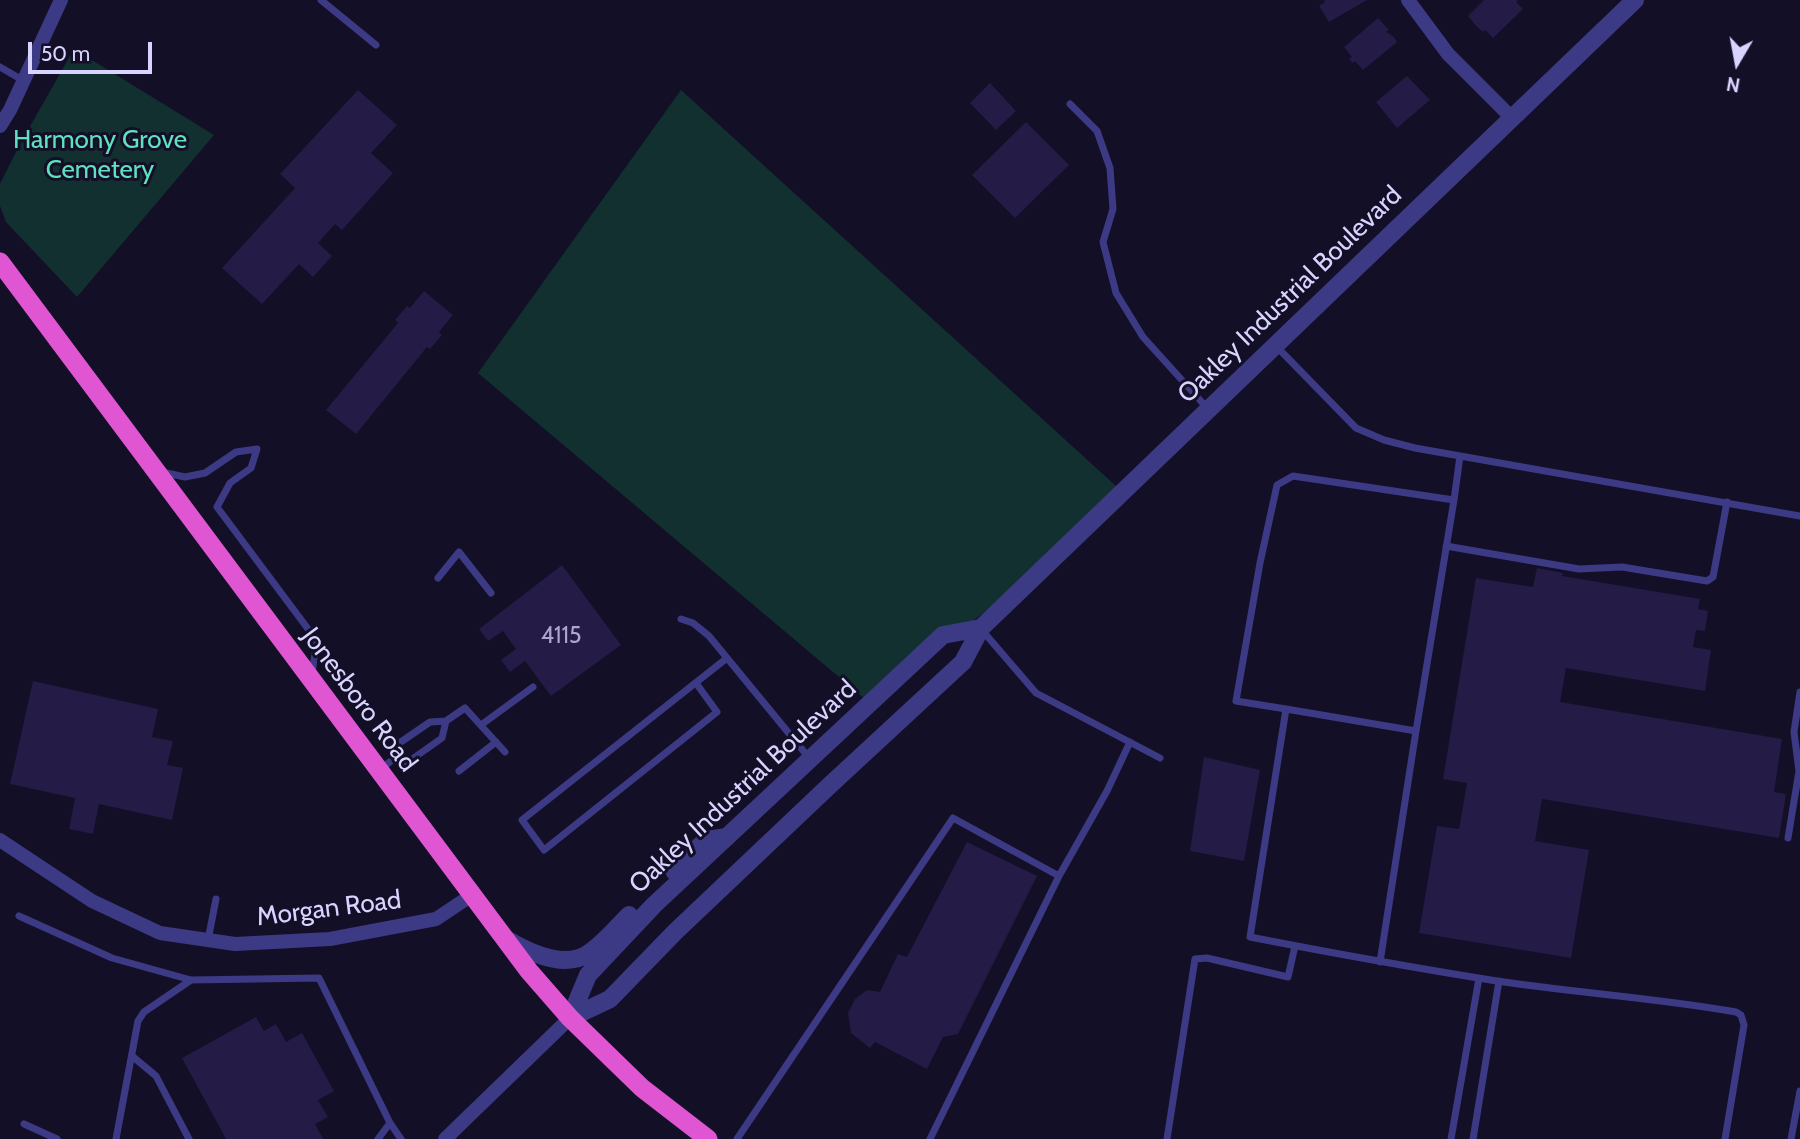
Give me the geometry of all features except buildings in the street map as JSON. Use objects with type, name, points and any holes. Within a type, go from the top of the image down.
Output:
[{"type":"highway","name":"Jonesboro Road","points":[[0,262],[312,680],[385,765],[504,938],[570,1018],[642,1088],[708,1139]]},
{"type":"street","points":[[0,126],[61,0]]},
{"type":"street","points":[[1408,0],[1448,54],[1512,118]]},
{"type":"street","name":"Oakley Industrial Boulevard","points":[[445,1139],[570,1018],[610,999],[752,859],[963,662],[981,628],[1635,0]]},
{"type":"street","name":"Oakley Industrial Boulevard","points":[[570,1018],[588,975],[654,905],[943,635],[981,628]]},
{"type":"street","points":[[504,938],[520,948],[562,960],[588,954],[706,840],[727,837]]},
{"type":"street","name":"Morgan Road","points":[[0,840],[92,901],[160,933],[208,941],[235,944],[330,939],[436,919],[472,895]]},
{"type":"lane","points":[[321,0],[376,46]]},
{"type":"lane","points":[[0,67],[24,81]]},
{"type":"lane","points":[[1070,104],[1097,131],[1110,168],[1113,209],[1103,242],[1116,293],[1143,337],[1209,409]]},
{"type":"lane","points":[[1275,345],[1356,428],[1384,440],[1800,516]]},
{"type":"lane","points":[[155,470],[185,477],[205,473],[236,452],[257,449],[251,468],[230,483],[217,507],[317,640],[312,680]]},
{"type":"lane","points":[[1380,962],[1460,456]]},
{"type":"lane","points":[[1416,731],[1236,701],[1260,563],[1277,485],[1293,476],[1454,500]]},
{"type":"lane","points":[[1446,547],[1578,569],[1622,568],[1707,582],[1713,577],[1727,502]]},
{"type":"lane","points":[[438,578],[459,552],[491,593]]},
{"type":"lane","points":[[681,620],[693,623],[709,636],[811,759]]},
{"type":"lane","points":[[981,628],[1036,693],[1160,758]]},
{"type":"lane","points":[[696,683],[717,712],[544,850],[522,820],[696,683],[727,659]]},
{"type":"lane","points":[[481,726],[533,687]]},
{"type":"lane","points":[[1788,838],[1799,771],[1794,732],[1800,692]]},
{"type":"lane","points":[[385,765],[395,746],[430,722],[446,721],[466,708],[505,752]]},
{"type":"lane","points":[[1286,709],[1250,937],[1479,978],[1690,1004],[1741,1015],[1744,1025],[1725,1139]]},
{"type":"lane","points":[[385,765],[408,762],[442,738],[446,721]]},
{"type":"lane","points":[[459,771],[496,742]]},
{"type":"lane","points":[[930,1139],[1059,876],[1107,791],[1130,743]]},
{"type":"lane","points":[[737,1139],[953,818],[1059,876]]},
{"type":"lane","points":[[208,941],[216,900]]},
{"type":"lane","points":[[19,916],[108,956],[191,980],[319,978],[390,1123],[401,1139]]},
{"type":"lane","points":[[1167,1139],[1195,959],[1207,958],[1288,977],[1294,946]]},
{"type":"lane","points":[[1451,1139],[1479,978]]},
{"type":"lane","points":[[116,1139],[138,1021],[144,1012],[191,980]]},
{"type":"lane","points":[[1474,1139],[1499,981]]},
{"type":"lane","points":[[132,1056],[156,1076],[189,1139]]},
{"type":"lane","points":[[1791,1139],[1800,1091]]},
{"type":"lane","points":[[378,1139],[390,1123]]},
{"type":"lane","points":[[24,1124],[57,1139]]},
{"type":"green space","name":"Harmony Grove Cemetery","points":[[74,49],[214,135],[77,297],[6,222],[0,206],[0,184]]},
{"type":"green space","points":[[681,90],[1127,496],[871,704],[478,373]]}]
